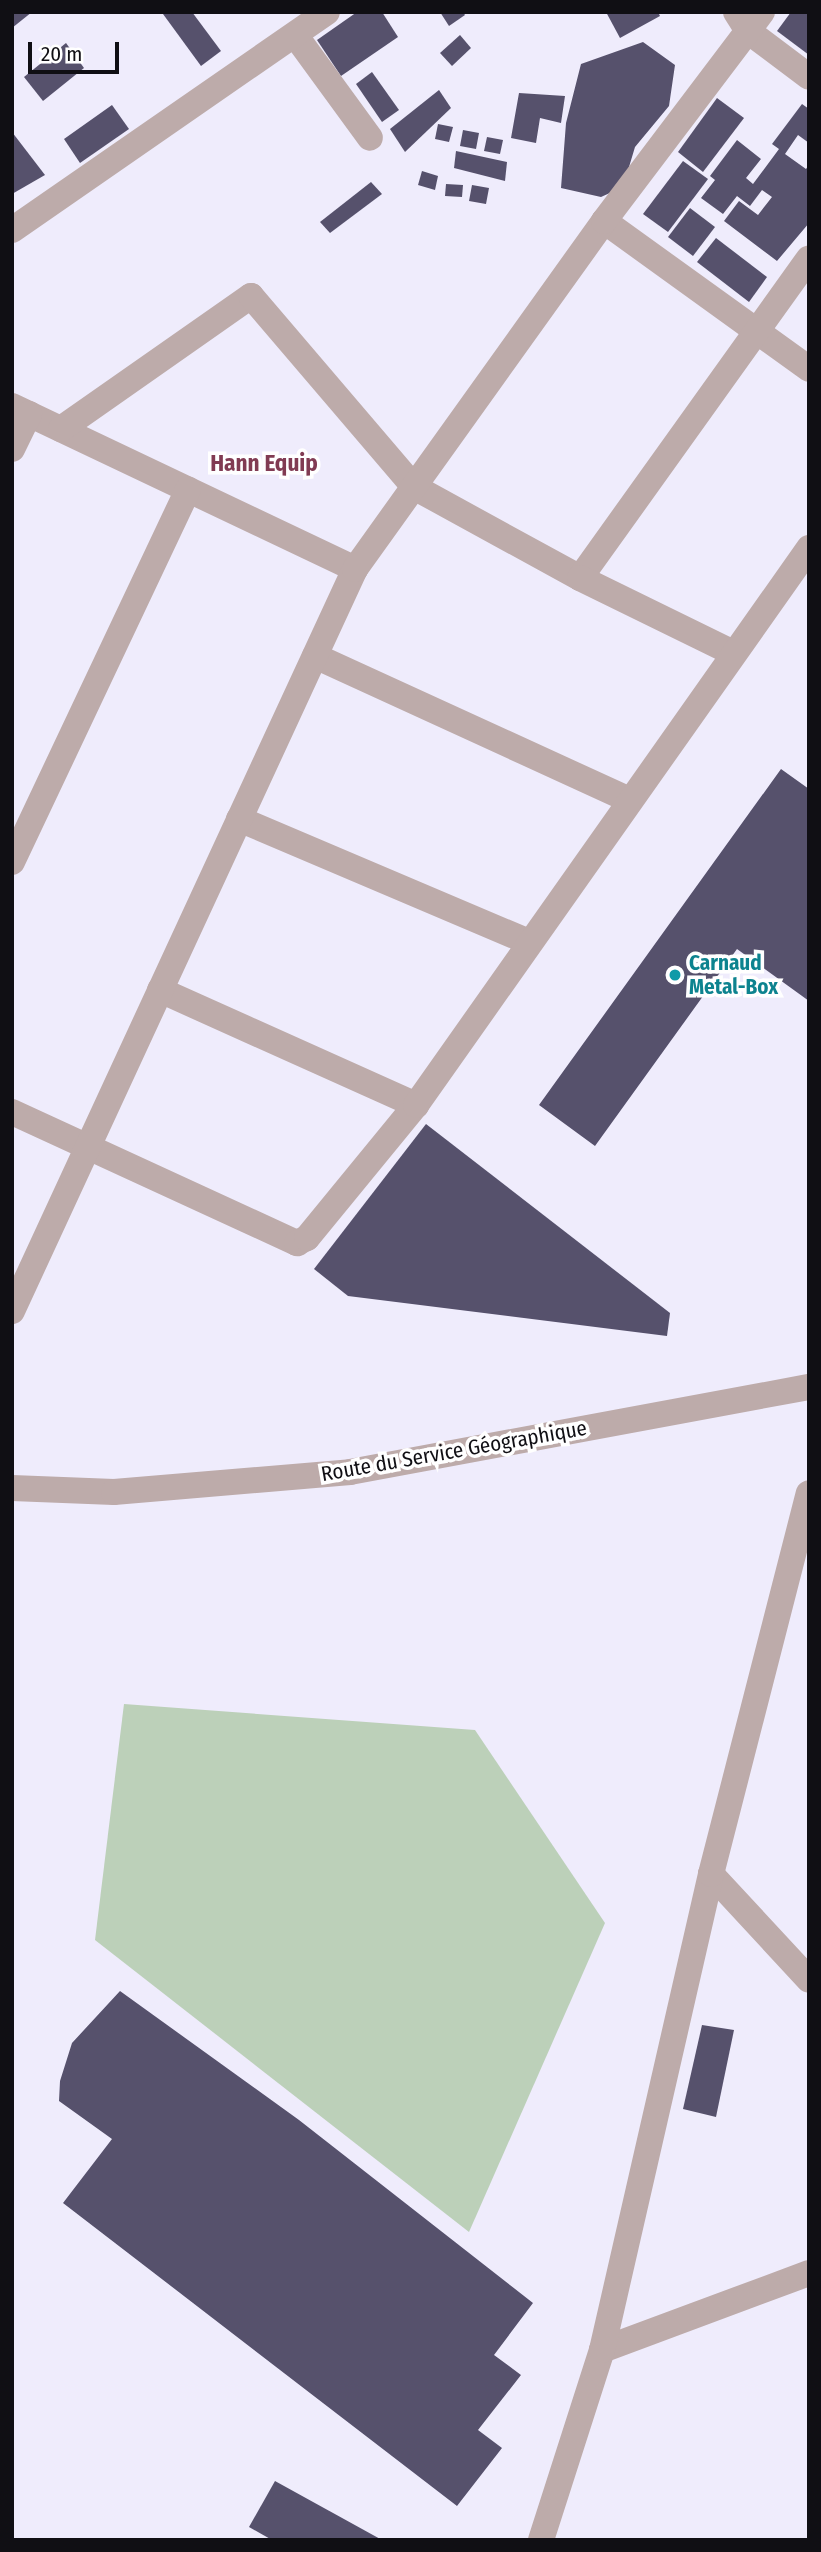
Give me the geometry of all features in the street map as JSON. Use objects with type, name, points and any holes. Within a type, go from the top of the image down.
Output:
[{"type":"street","points":[[12,230],[327,12]]},
{"type":"street","points":[[12,1311],[355,569],[748,19],[809,77]]},
{"type":"street","points":[[295,35],[370,138]]},
{"type":"street","points":[[604,220],[809,369]]},
{"type":"street","points":[[580,578],[809,258]]},
{"type":"street","points":[[61,429],[251,296],[414,487],[580,578],[733,653]]},
{"type":"street","points":[[12,449],[21,410],[355,569]]},
{"type":"street","points":[[12,862],[188,489]]},
{"type":"street","points":[[12,1112],[298,1243],[315,1232],[416,1105],[527,941],[809,548]]},
{"type":"street","points":[[315,656],[629,800]]},
{"type":"street","points":[[239,820],[527,941]]},
{"type":"street","points":[[160,990],[416,1105]]},
{"type":"street","name":"Route du Service Géographique","points":[[12,1488],[114,1492],[350,1472],[809,1387]]},
{"type":"street","points":[[541,2540],[603,2350],[711,1874],[809,1493]]},
{"type":"street","points":[[711,1874],[809,1980]]},
{"type":"street","points":[[603,2350],[809,2273]]},
{"type":"green space","points":[[124,1704],[475,1730],[605,1923],[469,2232],[95,1940]]},
{"type":"building","points":[[12,12],[32,12],[12,28]]},
{"type":"building","points":[[192,12],[221,51],[201,66],[163,14]]},
{"type":"building","points":[[357,12],[382,12],[398,37],[341,76],[317,40]]},
{"type":"building","points":[[440,12],[463,12],[465,15],[449,26]]},
{"type":"building","points":[[606,12],[658,12],[660,16],[620,38]]},
{"type":"building","points":[[791,12],[809,12],[809,55],[777,31]]},
{"type":"building","points":[[460,35],[471,48],[452,66],[440,53]]},
{"type":"building","points":[[643,42],[675,65],[669,106],[635,147],[623,187],[601,197],[561,188],[566,123],[581,64]]},
{"type":"building","points":[[66,43],[84,68],[43,101],[24,77]]},
{"type":"building","points":[[372,72],[399,110],[382,122],[356,84]]},
{"type":"building","points":[[439,90],[451,108],[405,152],[390,129]]},
{"type":"building","points":[[519,93],[565,96],[561,123],[540,118],[536,143],[511,138]]},
{"type":"building","points":[[717,98],[744,118],[703,172],[678,152]]},
{"type":"building","points":[[802,104],[809,109],[809,143],[798,135],[785,154],[806,169],[809,165],[809,223],[777,261],[724,221],[739,201],[758,215],[772,197],[762,190],[750,206],[737,196],[723,214],[701,198],[715,180],[710,176],[737,140],[761,159],[746,178],[753,184],[779,149],[772,144]]},
{"type":"building","points":[[112,105],[129,129],[80,163],[64,139]]},
{"type":"building","points":[[438,124],[453,127],[449,142],[435,139]]},
{"type":"building","points":[[463,130],[479,133],[476,149],[460,146]]},
{"type":"building","points":[[12,132],[45,175],[12,194]]},
{"type":"building","points":[[487,137],[503,140],[500,154],[484,151]]},
{"type":"building","points":[[456,151],[507,162],[505,181],[454,168]]},
{"type":"building","points":[[683,161],[708,179],[668,232],[643,214]]},
{"type":"building","points":[[422,171],[438,176],[435,190],[418,185]]},
{"type":"building","points":[[371,182],[382,194],[330,233],[320,222]]},
{"type":"building","points":[[446,184],[463,185],[462,197],[445,196]]},
{"type":"building","points":[[472,185],[489,188],[486,204],[469,201]]},
{"type":"building","points":[[690,208],[715,227],[693,256],[668,237]]},
{"type":"building","points":[[716,238],[767,277],[749,302],[697,262]]},
{"type":"building","name":"Carnaud Metal-Box","points":[[781,769],[809,789],[809,1001],[737,949],[595,1146],[539,1105]]},
{"type":"building","points":[[426,1124],[670,1313],[667,1336],[348,1296],[314,1269]]},
{"type":"building","points":[[120,1991],[299,2120],[533,2303],[494,2355],[521,2375],[478,2430],[502,2448],[457,2506],[63,2203],[112,2139],[59,2101],[60,2081],[72,2043]]},
{"type":"building","points":[[702,2025],[734,2030],[716,2117],[683,2109]]},
{"type":"building","points":[[275,2481],[382,2540],[272,2540],[249,2527]]},
{"type":"place","name":"Carnaud Metal-Box","points":[[675,975]]},
{"type":"district","name":"Hann Equip","points":[[264,463]]}]
